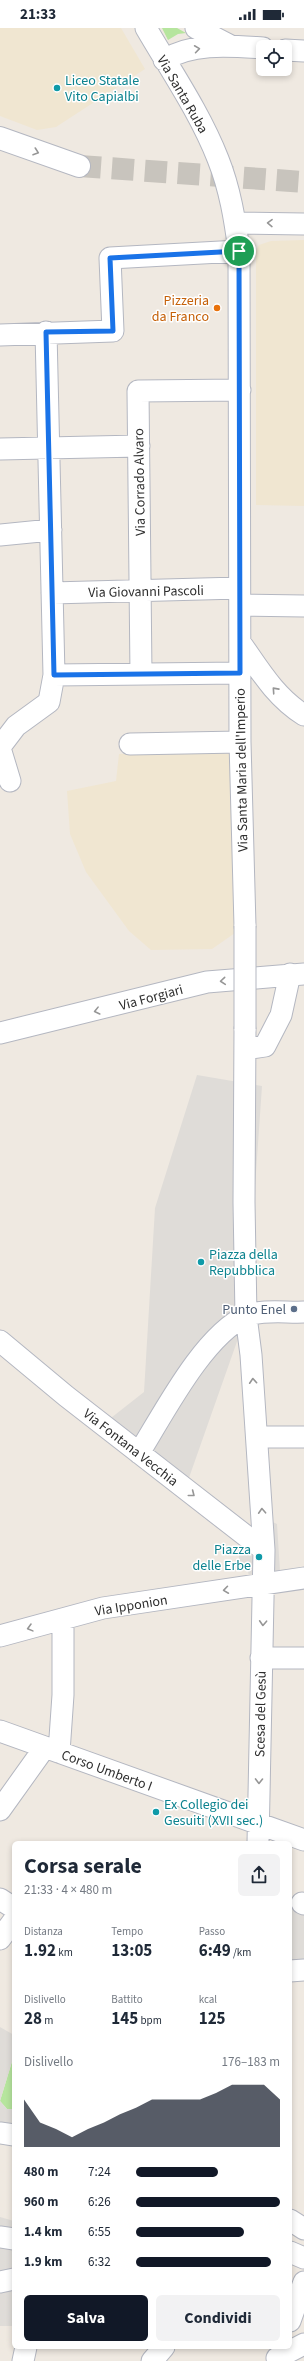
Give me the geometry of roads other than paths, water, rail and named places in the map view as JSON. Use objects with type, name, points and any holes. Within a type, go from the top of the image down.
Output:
[{"type":"main road","points":[[0,138],[79,166]]},
{"type":"street","name":"Via Santa Ruba","points":[[146,28],[204,128],[218,160]]},
{"type":"street","points":[[196,28],[232,37],[256,46]]},
{"type":"street","points":[[164,60],[191,49],[232,37]]},
{"type":"street","points":[[292,50],[304,51]]},
{"type":"street","name":"Via Santa Maria dell'Imperio","points":[[218,160],[236,223],[239,251],[240,742],[245,926],[244,1202],[246,1316]]},
{"type":"street","points":[[236,223],[304,224]]},
{"type":"street","points":[[0,335],[46,332],[113,331],[110,258],[239,251]]},
{"type":"street","points":[[10,781],[0,747],[16,726],[49,702],[54,675],[46,332]]},
{"type":"street","name":"Via Corrado Alvaro","points":[[141,674],[138,391],[240,390]]},
{"type":"street","points":[[0,449],[139,446]]},
{"type":"street","points":[[0,535],[50,530]]},
{"type":"street","name":"Via Giovanni Pascoli","points":[[52,593],[140,591],[240,597],[304,606]]},
{"type":"street","points":[[240,642],[267,681],[289,706],[304,715]]},
{"type":"street","points":[[54,675],[240,673]]},
{"type":"street","points":[[130,744],[240,742]]},
{"type":"street","points":[[245,1039],[265,1046],[281,1015],[297,974]]},
{"type":"street","name":"Via Forgiari","points":[[0,1034],[207,982],[297,974]]},
{"type":"street","points":[[140,1453],[183,1382],[217,1337],[246,1316],[304,1312]]},
{"type":"street","name":"Scesa del Gesù","points":[[246,1316],[252,1355],[258,1437],[265,1584],[261,1658],[258,1834]]},
{"type":"street","name":"Via Fontana Vecchia","points":[[0,1340],[66,1396],[264,1550]]},
{"type":"street","points":[[258,1437],[304,1437]]},
{"type":"street","name":"Via Ipponion","points":[[0,1636],[103,1608],[304,1578]]},
{"type":"street","points":[[0,1810],[52,1750],[63,1695],[63,1619]]},
{"type":"street","points":[[261,1658],[304,1658]]},
{"type":"street","name":"Corso Umberto I","points":[[0,1731],[52,1750],[258,1834],[304,1840]]},
{"type":"street","points":[[0,1900],[12,1907]]},
{"type":"street","points":[[0,1939],[12,1923]]},
{"type":"street","points":[[292,1971],[304,1970]]},
{"type":"street","points":[[0,2133],[12,2135]]},
{"type":"street","points":[[292,2221],[304,2229]]},
{"type":"street","points":[[0,2237],[12,2239]]},
{"type":"street","points":[[292,2253],[304,2258]]},
{"type":"street","points":[[0,2282],[12,2279]]},
{"type":"street","points":[[292,2315],[304,2282]]},
{"type":"street","points":[[278,2355],[304,2344]]},
{"type":"street","points":[[23,2361],[26,2349]]},
{"type":"street","points":[[152,2361],[162,2349]]},
{"type":"tunnel","points":[[79,166],[304,182]]},
{"type":"place","name":"Liceo Statale Vito Capialbi","points":[[57,88]]},
{"type":"place","name":"Pizzeria da Franco","points":[[217,308]]},
{"type":"place","name":"Piazza della Repubblica","points":[[201,1262]]},
{"type":"place","name":"Punto Enel","points":[[294,1309]]},
{"type":"place","name":"Piazza delle Erbe","points":[[259,1557]]},
{"type":"place","name":"Ex Collegio dei Gesuiti (XVII sec.)","points":[[156,1812]]}]
